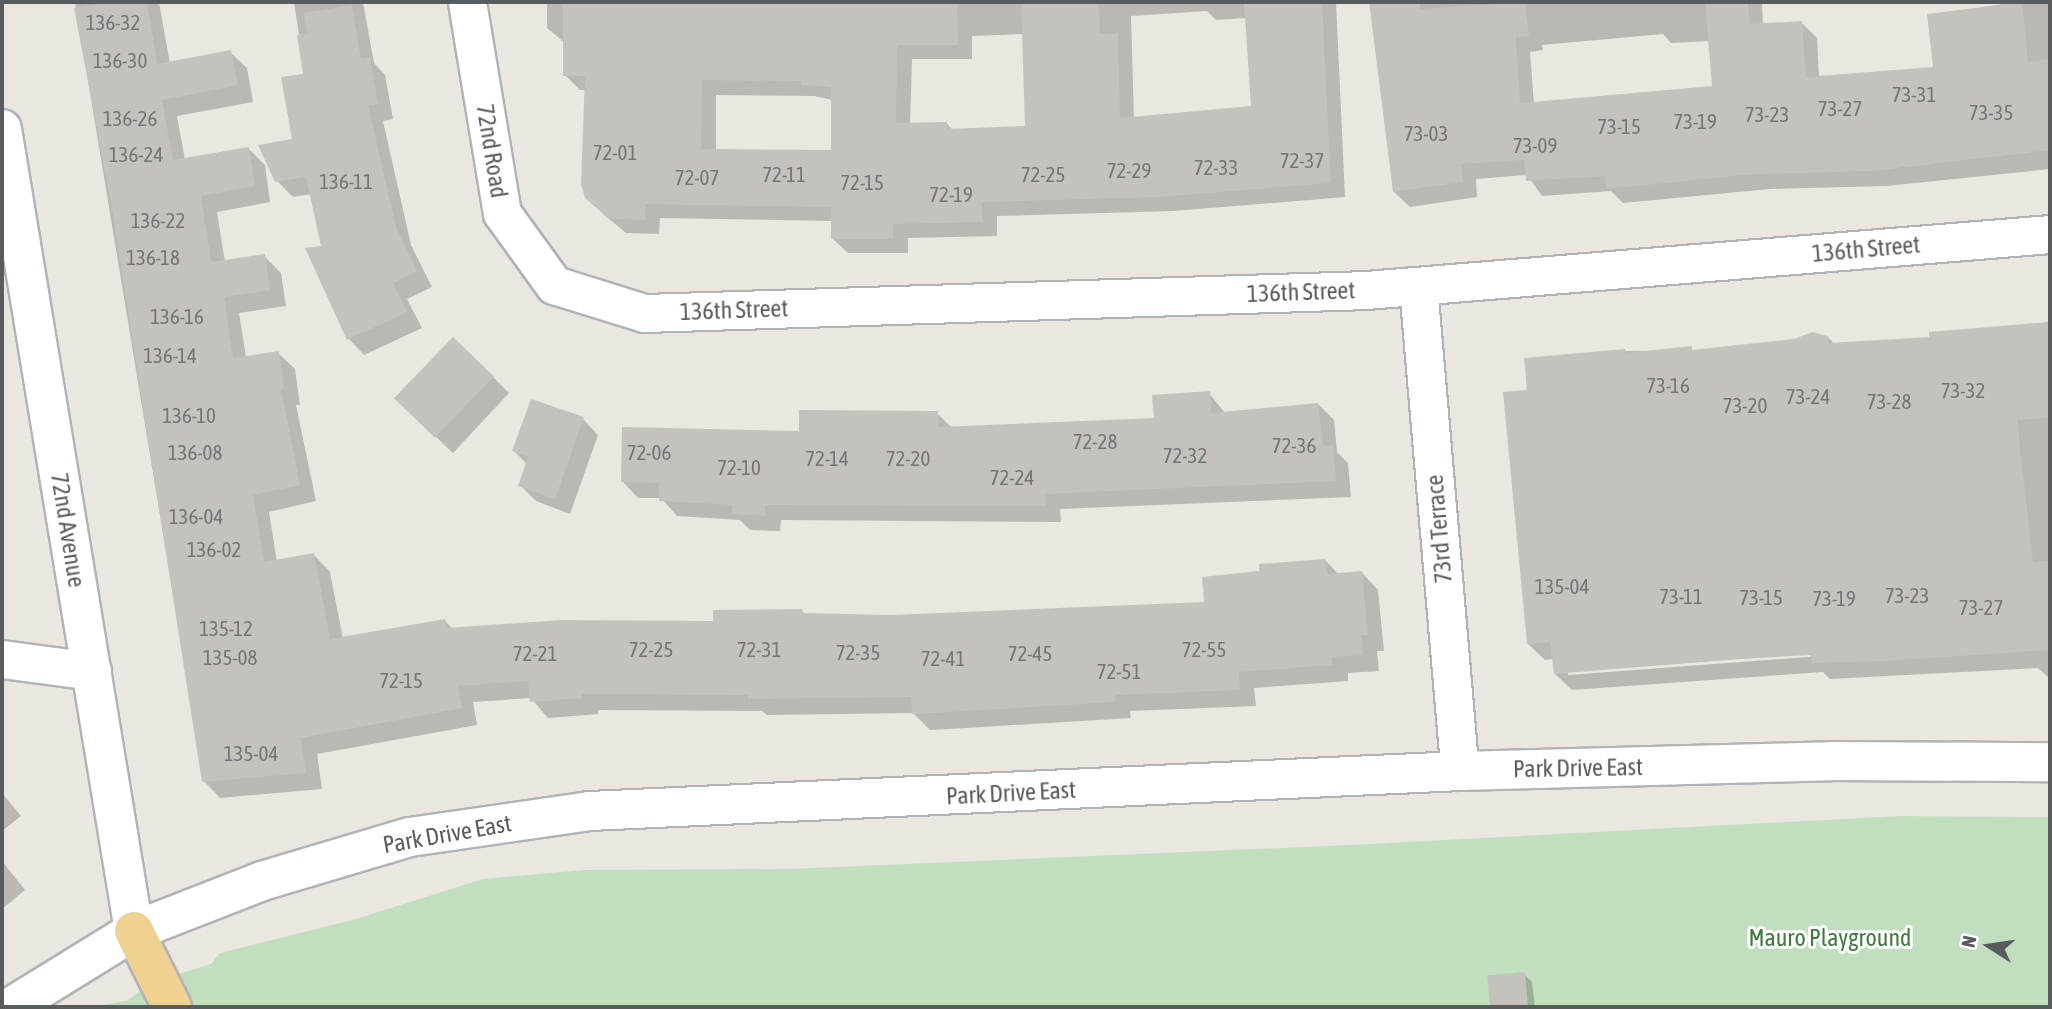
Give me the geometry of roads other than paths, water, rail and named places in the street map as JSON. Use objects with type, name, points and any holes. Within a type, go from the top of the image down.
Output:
[{"type":"highway","points":[[134,931],[172,1007]]},
{"type":"street","name":"72nd Road","points":[[467,2],[502,213],[554,285]]},
{"type":"street","name":"72nd Avenue","points":[[2,129],[134,931]]},
{"type":"street","name":"136th Street","points":[[554,285],[644,313],[1418,286],[2050,234]]},
{"type":"street","name":"73rd Terrace","points":[[1418,286],[1460,771]]},
{"type":"street","points":[[2,659],[92,671]]},
{"type":"street","name":"Park Drive East","points":[[11,1007],[134,931],[261,881],[410,837],[590,811],[1460,771],[1831,761],[2050,762]]},
{"type":"park label","name":"Mauro Playground","points":[[1830,938]]}]
